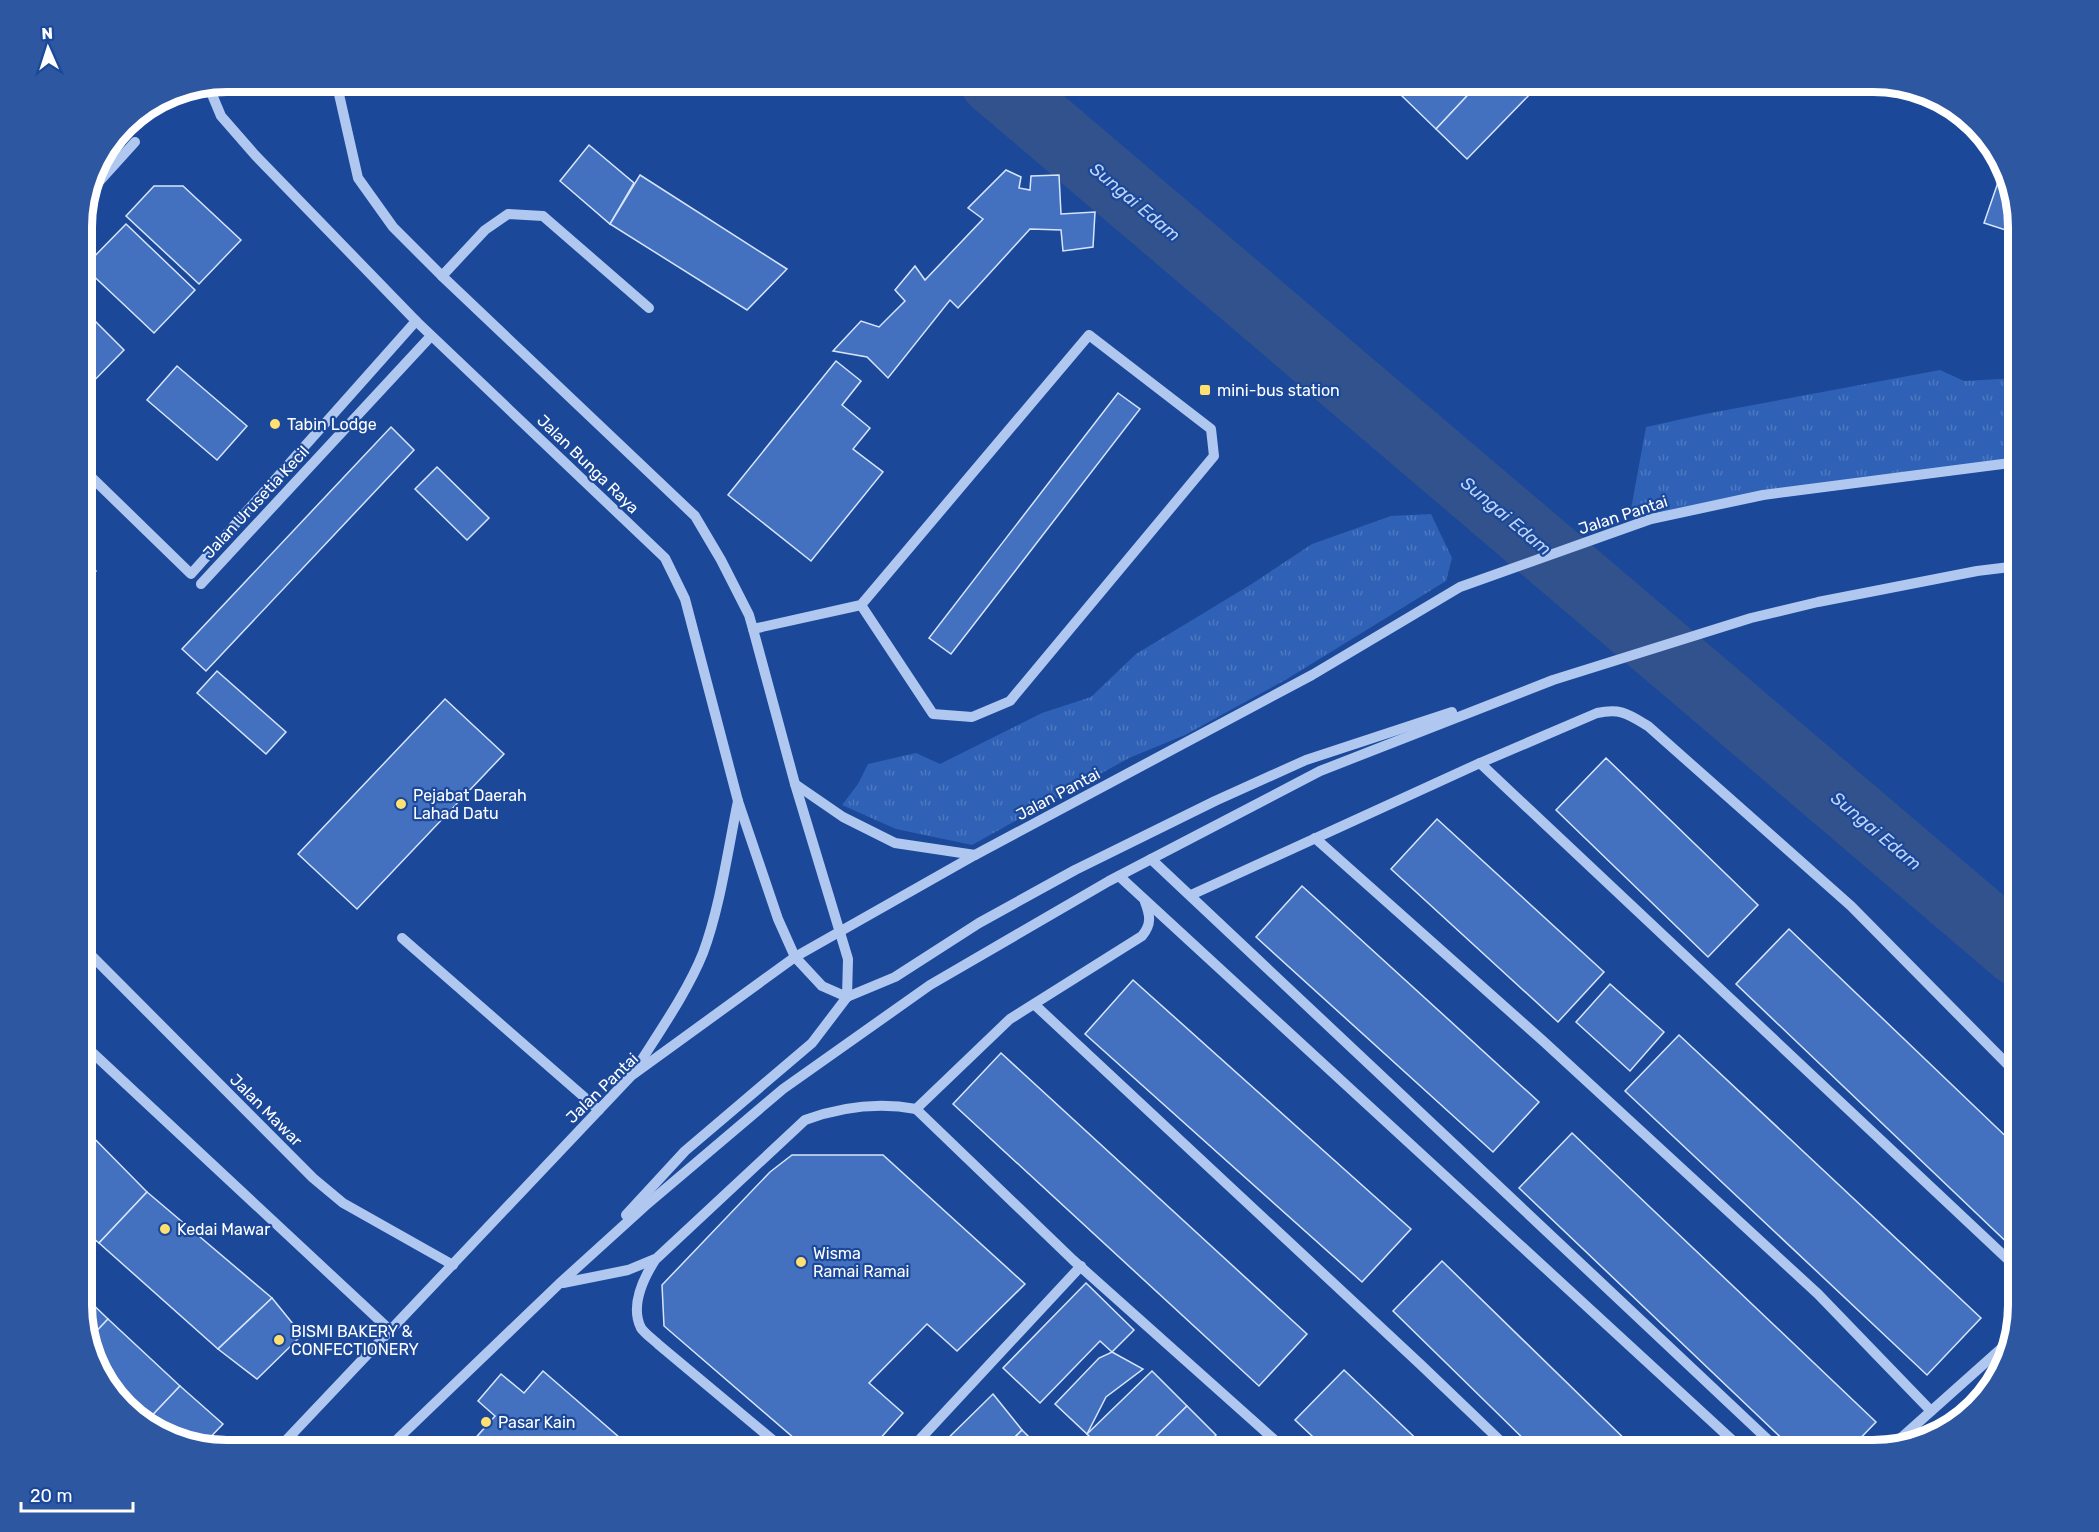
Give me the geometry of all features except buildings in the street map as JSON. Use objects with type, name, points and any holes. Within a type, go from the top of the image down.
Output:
[{"type":"street","points":[[338,92],[358,178],[393,226],[442,276],[695,516],[721,560],[749,615],[795,784],[840,931],[848,959],[846,997]]},
{"type":"street","name":"Jalan Bunga Raya","points":[[211,93],[221,116],[255,155],[416,321],[665,558],[686,599],[738,801],[778,919],[795,957],[822,986],[846,997]]},
{"type":"street","points":[[100,181],[135,142]]},
{"type":"street","points":[[442,276],[485,230],[508,214],[543,216],[649,308]]},
{"type":"street","name":"Jalan Urusetia Kecil","points":[[92,478],[191,574],[416,321]]},
{"type":"street","points":[[753,629],[861,605],[1089,335],[1211,429],[1214,456],[1010,700],[972,717],[933,714],[861,605]]},
{"type":"street","name":"Jalan Urusetia Kecil","points":[[201,584],[431,336]]},
{"type":"street","name":"Jalan Pantai","points":[[286,1441],[631,1076],[795,957],[840,931],[975,855],[1312,675],[1460,587],[1651,519],[1763,495],[2008,463]]},
{"type":"street","points":[[581,1264],[685,1150],[812,1043],[846,997],[895,977],[979,923],[1075,870],[1215,801],[1306,759],[1750,618],[1818,602],[1977,571],[2008,567]]},
{"type":"street","points":[[395,1441],[559,1284],[645,1206],[783,1089],[930,985],[1119,876],[1320,771],[1552,680]]},
{"type":"street","points":[[1191,895],[1480,763],[1597,713],[1612,710],[1627,713],[1648,726],[1851,906],[2008,1065]]},
{"type":"street","points":[[1480,763],[2008,1260]]},
{"type":"street","points":[[795,784],[843,817],[895,843],[975,855]]},
{"type":"street","points":[[631,1076],[678,1000],[703,953],[718,899],[738,801]]},
{"type":"street","points":[[1315,838],[1542,1040],[1818,1294],[1931,1411]]},
{"type":"street","points":[[1151,859],[1769,1441]]},
{"type":"street","points":[[1119,876],[1733,1441]]},
{"type":"street","points":[[916,1109],[1010,1019],[1142,936],[1148,929],[1150,918],[1144,900]]},
{"type":"street","points":[[402,938],[600,1110]]},
{"type":"street","name":"Jalan Mawar","points":[[92,956],[313,1178],[343,1203],[453,1265]]},
{"type":"street","points":[[1035,1005],[1412,1355],[1500,1441]]},
{"type":"street","points":[[92,1052],[390,1331]]},
{"type":"street","points":[[774,1441],[658,1345],[642,1329],[637,1310],[639,1290],[647,1272],[657,1258],[805,1120],[826,1112],[873,1105],[896,1105],[916,1109],[1081,1266],[1276,1441]]},
{"type":"street","points":[[559,1284],[628,1270],[657,1258]]},
{"type":"street","points":[[918,1441],[1081,1266]]},
{"type":"street","points":[[1902,1437],[2000,1350]]},
{"type":"green space","points":[[1940,370],[1964,381],[2008,379],[2008,467],[1663,513],[1631,509],[1646,427]]},
{"type":"green space","points":[[1431,514],[1452,558],[1446,581],[1287,679],[1185,735],[1129,758],[972,845],[896,829],[842,805],[858,784],[868,764],[916,753],[940,764],[1042,713],[1091,697],[1136,654],[1250,585],[1312,544],[1391,516]]},
{"type":"waterway","name":"Sungai Edam","points":[[1007,92],[2008,943]]},
{"type":"place","name":"mini-bus station","points":[[1205,390]]},
{"type":"place","name":"Tabin Lodge","points":[[275,424]]},
{"type":"place","name":"Pejabat Daerah Lahad Datu","points":[[401,804]]},
{"type":"place","name":"Kedai Mawar","points":[[165,1229]]},
{"type":"place","name":"Wisma Ramai Ramai","points":[[801,1262]]},
{"type":"place","name":"BISMI BAKERY & CONFECTIONERY","points":[[279,1340]]},
{"type":"place","name":"Pasar Kain","points":[[486,1422]]}]
